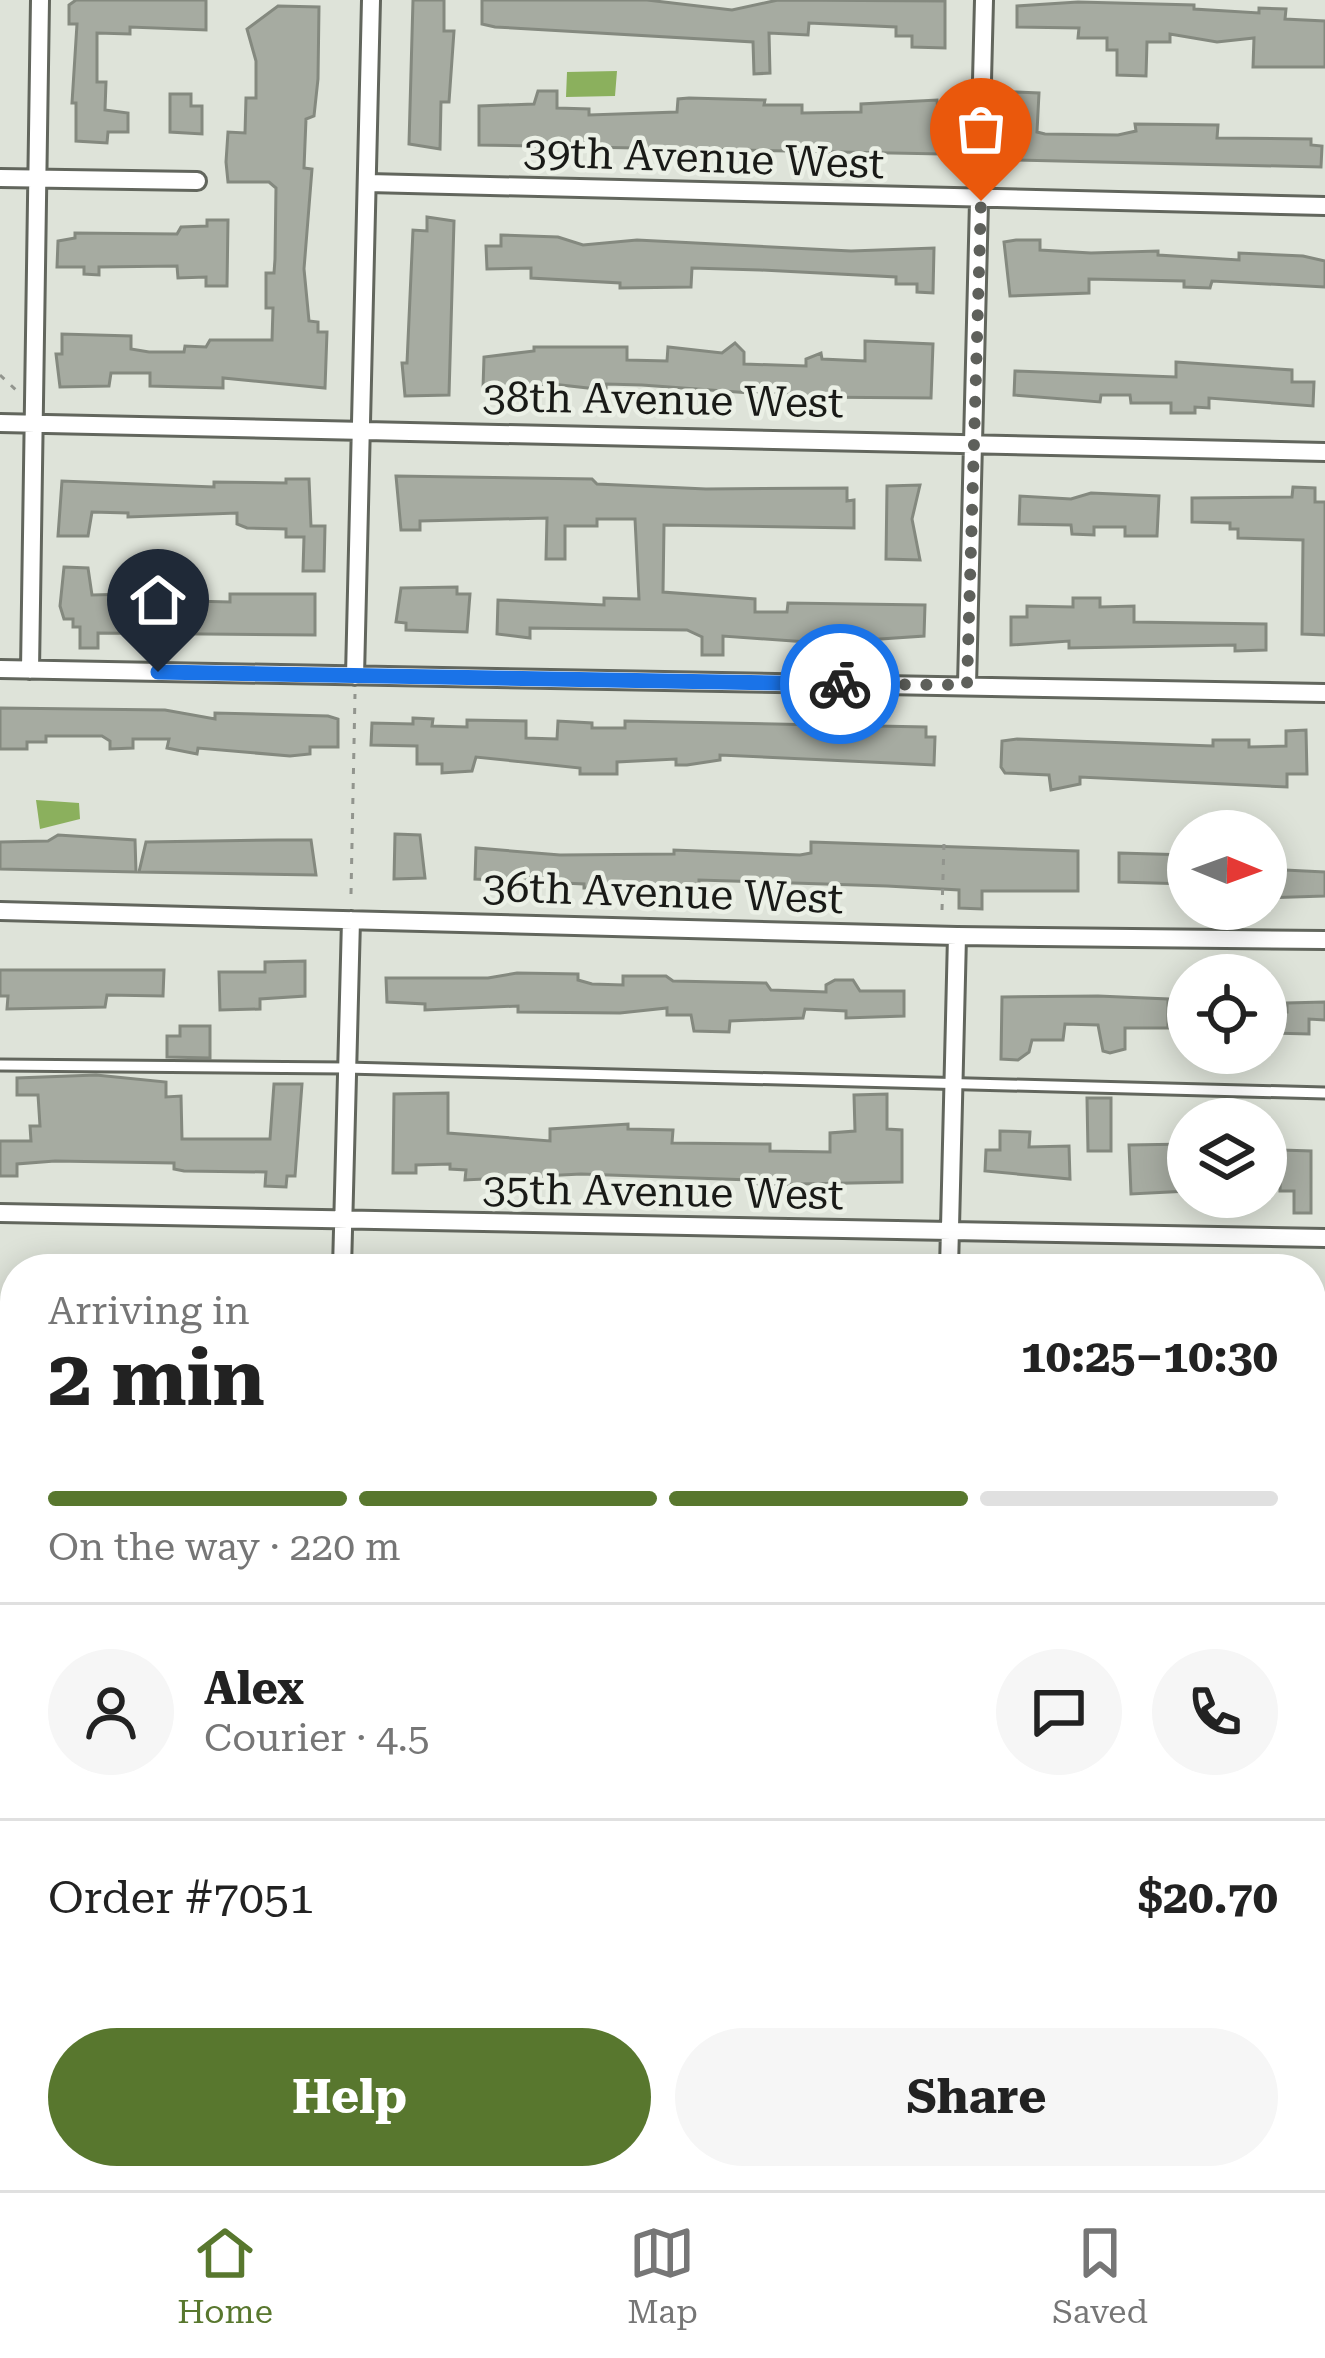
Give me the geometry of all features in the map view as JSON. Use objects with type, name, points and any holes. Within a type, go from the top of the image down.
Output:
[{"type":"street","points":[[30,670],[40,0]]},
{"type":"street","points":[[355,685],[371,0]]},
{"type":"street","points":[[967,685],[983,0]]},
{"type":"street","points":[[0,178],[197,181]]},
{"type":"street","name":"39th Avenue West","points":[[368,183],[1325,206]]},
{"type":"street","name":"38th Avenue West","points":[[0,423],[1325,452]]},
{"type":"street","points":[[0,669],[355,685],[967,685],[1325,693]]},
{"type":"street","name":"36th Avenue West","points":[[0,911],[956,936],[1325,940]]},
{"type":"street","points":[[342,1254],[351,920]]},
{"type":"street","points":[[949,1254],[956,936]]},
{"type":"street","name":"35th Avenue West","points":[[0,1213],[1325,1238]]},
{"type":"lane","points":[[0,1065],[346,1068],[1325,1093]]},
{"type":"path","points":[[0,375],[22,396]]},
{"type":"path","points":[[351,894],[355,685]]},
{"type":"path","points":[[942,910],[944,843]]},
{"type":"shaded area","points":[[617,71],[615,96],[566,97],[567,72]]},
{"type":"shaded area","points":[[36,800],[79,803],[80,819],[40,829]]},
{"type":"building","points":[[76,0],[206,0],[206,30],[130,27],[130,34],[97,33],[97,82],[106,82],[105,110],[128,113],[128,132],[108,132],[107,143],[76,141],[76,103],[72,103],[77,24],[69,24],[69,5]]},
{"type":"building","points":[[413,0],[444,0],[444,31],[454,31],[449,102],[441,102],[440,149],[409,144]]},
{"type":"building","points":[[482,0],[647,0],[732,10],[778,0],[945,1],[945,48],[912,47],[912,36],[896,36],[896,27],[809,23],[808,35],[769,33],[770,73],[754,74],[753,42],[495,27],[482,24]]},
{"type":"building","points":[[1078,2],[1194,5],[1194,9],[1259,13],[1259,8],[1286,9],[1285,19],[1325,21],[1325,67],[1253,67],[1254,38],[1217,42],[1170,34],[1170,42],[1147,42],[1146,76],[1117,75],[1117,50],[1107,50],[1107,38],[1078,38],[1079,28],[1017,27],[1017,6]]},
{"type":"building","points":[[278,6],[319,7],[314,116],[306,119],[304,168],[312,169],[304,269],[309,321],[318,322],[318,332],[327,332],[325,388],[223,378],[223,388],[150,386],[150,373],[111,373],[109,386],[60,387],[56,354],[62,354],[62,334],[131,336],[131,349],[149,352],[184,352],[185,346],[206,347],[210,340],[272,340],[273,308],[266,308],[266,273],[274,273],[276,188],[269,182],[228,182],[226,162],[228,132],[245,133],[246,98],[256,98],[256,61],[247,29]]},
{"type":"building","points":[[538,91],[557,91],[557,108],[589,109],[589,115],[677,112],[678,99],[689,98],[765,100],[764,105],[802,105],[802,113],[861,112],[861,104],[937,100],[942,154],[479,145],[479,106],[534,104]]},
{"type":"building","points":[[1015,92],[1039,93],[1037,132],[1045,134],[1118,135],[1136,131],[1135,124],[1218,125],[1217,138],[1311,139],[1311,145],[1322,146],[1321,167],[1012,160]]},
{"type":"building","points":[[170,94],[191,94],[191,106],[202,106],[202,134],[170,132]]},
{"type":"building","points":[[427,217],[454,221],[449,395],[405,396],[402,363],[407,363],[413,230],[427,231]]},
{"type":"building","points":[[207,220],[228,220],[227,286],[206,286],[206,277],[178,278],[177,266],[99,267],[99,275],[84,274],[84,267],[57,267],[58,241],[75,238],[75,233],[177,234],[181,227],[207,226]]},
{"type":"building","points":[[501,235],[558,237],[583,245],[637,240],[851,251],[934,248],[933,293],[917,292],[917,284],[896,284],[896,277],[760,270],[692,268],[691,287],[620,288],[620,283],[531,278],[531,268],[487,269],[486,246],[501,246]]},
{"type":"building","points":[[1040,240],[1040,250],[1091,253],[1158,251],[1158,255],[1239,260],[1239,253],[1303,256],[1325,261],[1325,287],[1212,281],[1210,288],[1184,287],[1184,281],[1089,279],[1089,293],[1010,296],[1004,242]]},
{"type":"building","points":[[865,341],[933,344],[931,398],[805,397],[606,384],[606,390],[552,384],[483,388],[484,357],[534,351],[534,347],[627,347],[627,360],[667,361],[668,347],[722,353],[735,343],[744,352],[744,364],[806,366],[806,359],[821,353],[822,359],[865,361]]},
{"type":"building","points":[[1176,362],[1292,370],[1292,382],[1314,382],[1313,406],[1209,398],[1209,408],[1171,413],[1171,403],[1131,403],[1130,395],[1101,395],[1100,402],[1014,395],[1015,371],[1176,377]]},
{"type":"building","points":[[396,476],[592,479],[597,484],[706,489],[847,488],[847,501],[854,500],[854,528],[664,525],[663,592],[755,599],[755,612],[787,612],[788,603],[925,605],[924,636],[821,643],[723,636],[723,655],[702,655],[702,637],[687,630],[530,628],[530,638],[497,634],[498,600],[604,605],[604,598],[639,599],[635,519],[597,519],[597,526],[565,526],[565,559],[546,559],[547,518],[420,521],[420,530],[401,530]]},
{"type":"building","points":[[286,479],[309,479],[311,526],[325,526],[324,571],[303,571],[304,537],[286,537],[286,529],[247,528],[237,524],[237,513],[128,517],[128,513],[92,512],[88,536],[58,536],[62,481],[214,487],[214,482],[286,483]]},
{"type":"building","points":[[920,485],[912,519],[920,560],[886,559],[887,486]]},
{"type":"building","points":[[1293,487],[1315,488],[1315,502],[1325,502],[1325,635],[1302,634],[1303,540],[1238,538],[1238,529],[1230,529],[1230,523],[1192,522],[1192,498],[1292,497]]},
{"type":"building","points":[[1091,493],[1159,496],[1157,536],[1125,536],[1125,527],[1094,527],[1094,535],[1072,534],[1071,525],[1019,524],[1020,496],[1071,499]]},
{"type":"building","points":[[64,567],[88,568],[92,595],[132,594],[133,587],[144,586],[191,587],[191,601],[230,602],[230,594],[315,594],[315,635],[98,633],[98,648],[80,648],[80,627],[73,627],[73,619],[64,619],[60,606]]},
{"type":"building","points":[[457,587],[457,594],[470,594],[467,632],[406,630],[406,623],[396,622],[401,588]]},
{"type":"building","points":[[1073,598],[1100,598],[1100,607],[1134,606],[1134,622],[1266,624],[1266,650],[1235,651],[1235,645],[1069,648],[1069,641],[1011,645],[1011,617],[1027,617],[1027,606],[1073,607]]},
{"type":"building","points":[[0,708],[165,710],[215,719],[215,713],[328,716],[338,719],[338,747],[310,747],[310,754],[290,756],[198,748],[197,754],[167,748],[169,739],[133,739],[133,748],[110,749],[110,741],[102,736],[46,736],[46,742],[27,742],[27,749],[0,749]]},
{"type":"building","points":[[413,718],[433,719],[432,726],[467,727],[467,720],[526,721],[526,738],[557,739],[558,721],[592,723],[592,728],[625,728],[625,721],[926,727],[926,737],[935,737],[934,765],[720,755],[720,760],[687,765],[676,765],[676,759],[617,762],[617,774],[580,774],[580,768],[476,757],[472,771],[442,773],[442,764],[417,764],[417,746],[371,745],[372,723],[413,724]]},
{"type":"building","points":[[1306,730],[1307,774],[1287,774],[1287,787],[1080,777],[1080,784],[1051,790],[1049,775],[1005,773],[1001,767],[1002,741],[1017,739],[1213,746],[1213,740],[1249,740],[1249,747],[1286,746],[1286,731]]},
{"type":"building","points":[[395,834],[420,835],[425,878],[394,879]]},
{"type":"building","points":[[58,835],[135,840],[136,872],[0,869],[0,842],[48,841]]},
{"type":"building","points":[[311,840],[316,875],[139,872],[146,842]]},
{"type":"building","points":[[811,842],[1078,851],[1078,891],[982,891],[982,909],[959,908],[959,890],[699,880],[699,887],[584,888],[584,884],[475,879],[476,848],[560,855],[674,854],[674,850],[800,855],[811,853]]},
{"type":"building","points":[[1119,853],[1167,854],[1167,883],[1119,882]]},
{"type":"building","points":[[1287,870],[1325,872],[1325,896],[1287,897]]},
{"type":"building","points":[[305,961],[305,996],[260,999],[260,1009],[220,1010],[219,972],[265,972],[265,962]]},
{"type":"building","points":[[0,970],[164,970],[163,996],[107,995],[105,1007],[7,1009],[8,996],[0,996]]},
{"type":"building","points":[[517,973],[578,974],[578,980],[592,984],[623,985],[623,976],[666,976],[673,981],[766,983],[771,990],[826,992],[826,985],[835,980],[853,980],[860,991],[904,991],[904,1016],[846,1018],[846,1011],[805,1009],[803,1018],[730,1021],[729,1032],[694,1031],[691,1015],[667,1015],[667,1008],[620,1013],[518,1012],[518,1006],[425,1010],[425,1004],[387,1002],[386,978],[488,978]]},
{"type":"building","points":[[1002,997],[1167,999],[1167,1028],[1125,1028],[1125,1049],[1110,1053],[1103,1051],[1098,1025],[1065,1024],[1063,1040],[1032,1040],[1029,1052],[1018,1060],[1001,1059]]},
{"type":"building","points":[[1325,1002],[1325,1020],[1309,1019],[1309,1034],[1287,1033],[1287,1003]]},
{"type":"building","points":[[180,1026],[210,1026],[210,1058],[167,1057],[167,1036],[180,1036]]},
{"type":"building","points":[[96,1075],[166,1082],[166,1097],[181,1096],[182,1139],[270,1139],[274,1084],[302,1084],[295,1176],[287,1176],[286,1187],[265,1186],[266,1172],[184,1171],[174,1169],[174,1163],[55,1161],[17,1164],[17,1176],[0,1176],[0,1141],[31,1141],[30,1126],[40,1126],[38,1095],[17,1095],[17,1078]]},
{"type":"building","points":[[448,1093],[448,1133],[550,1141],[550,1129],[628,1124],[628,1129],[673,1130],[672,1143],[770,1144],[770,1151],[830,1152],[830,1133],[855,1131],[854,1095],[887,1094],[887,1129],[902,1130],[902,1182],[750,1185],[750,1180],[581,1174],[465,1180],[466,1170],[450,1169],[450,1164],[416,1165],[416,1173],[393,1173],[394,1094]]},
{"type":"building","points":[[1087,1098],[1111,1098],[1111,1151],[1088,1151]]},
{"type":"building","points":[[1000,1131],[1030,1132],[1029,1147],[1069,1146],[1070,1179],[985,1171],[986,1150],[1000,1150]]},
{"type":"building","points":[[1167,1144],[1167,1192],[1131,1194],[1129,1145]]},
{"type":"building","points":[[1287,1150],[1311,1151],[1311,1213],[1294,1213],[1294,1191],[1287,1191]]},
{"type":"way so far","points":[[840,684],[967,685],[981,201]]},
{"type":"route","points":[[158,672],[840,684]]}]
